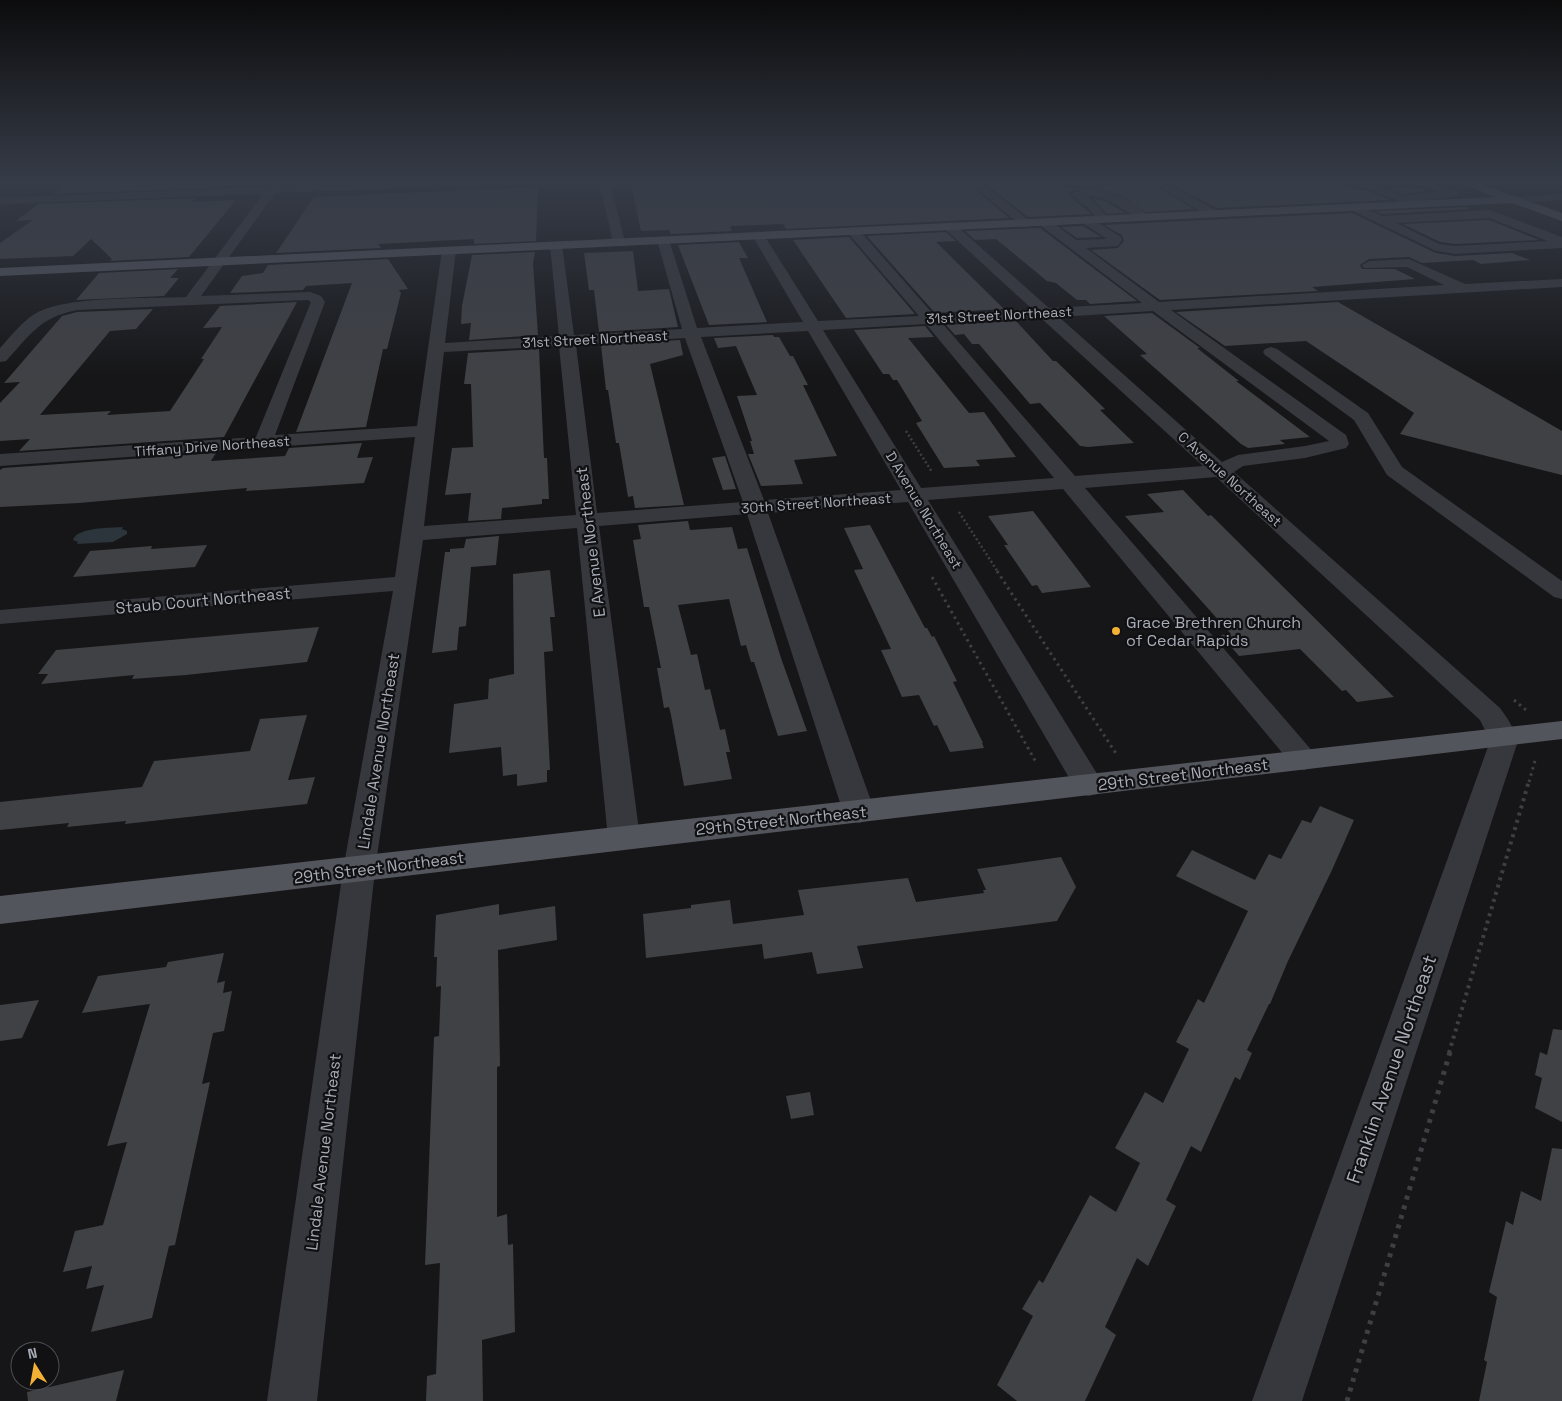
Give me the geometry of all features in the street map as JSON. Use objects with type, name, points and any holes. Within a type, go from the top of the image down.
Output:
[{"type":"main road","points":[[0,272],[505,247]]},
{"type":"main road","name":"29th Street Northeast","points":[[0,910],[1562,730]]},
{"type":"street","points":[[191,300],[230,247]]},
{"type":"street","name":"E Avenue Northeast","points":[[556,247],[624,838]]},
{"type":"street","points":[[664,247],[691,333],[756,508],[859,812]]},
{"type":"street","name":"D Avenue Northeast","points":[[765,247],[1088,785]]},
{"type":"street","points":[[867,247],[930,318],[1304,760]]},
{"type":"street","name":"C Avenue Northeast","points":[[973,247],[1490,714],[1499,726],[1503,737]]},
{"type":"street","points":[[1078,247],[1209,346],[1339,439],[1340,442],[1333,446],[1305,452],[1238,461],[1221,471]]},
{"type":"street","points":[[1438,247],[1455,250],[1499,247]]},
{"type":"street","name":"Lindale Avenue Northeast","points":[[292,1401],[359,870],[406,583],[449,250]]},
{"type":"street","points":[[1369,265],[1409,263],[1445,280],[1467,281]]},
{"type":"street","name":"31st Street Northeast","points":[[436,348],[1158,306],[1467,281],[1486,287],[1562,283]]},
{"type":"street","points":[[0,356],[38,318],[59,309],[78,306],[191,300],[310,296],[318,302],[264,442]]},
{"type":"street","points":[[1270,352],[1360,417],[1394,471],[1562,592]]},
{"type":"street","name":"Tiffany Drive Northeast","points":[[0,460],[425,432]]},
{"type":"street","name":"30th Street Northeast","points":[[412,534],[1221,471]]},
{"type":"street","name":"Staub Court Northeast","points":[[0,617],[406,583]]},
{"type":"street","name":"Franklin Avenue Northeast","points":[[1277,1401],[1503,744],[1503,737]]},
{"type":"path","points":[[956,508],[1117,755]]},
{"type":"path","points":[[930,573],[1037,764]]},
{"type":"path","points":[[1347,1401],[1537,752]]},
{"type":"shaded area","points":[[123,527],[122,529],[127,531],[127,534],[113,542],[77,544],[78,542],[73,540],[76,536],[87,530]]},
{"type":"building","points":[[0,247],[82,247],[73,256],[0,259]]},
{"type":"building","points":[[100,247],[197,247],[189,257],[110,261],[112,259]]},
{"type":"building","points":[[280,247],[381,248],[276,253]]},
{"type":"building","points":[[679,247],[742,247],[748,258],[739,258],[767,322],[709,325]]},
{"type":"building","points":[[798,247],[858,247],[915,314],[846,318]]},
{"type":"building","points":[[877,247],[941,247],[1004,309],[935,313]]},
{"type":"building","points":[[1006,247],[1066,247],[1137,301],[1090,304],[1086,300],[1077,300],[1056,283],[1047,281]]},
{"type":"building","points":[[1424,247],[1436,253],[1455,256],[1512,253],[1530,260],[1481,264],[1473,260],[1422,263],[1409,257],[1369,259],[1360,265],[1362,269],[1395,269],[1415,279],[1312,287],[1318,291],[1160,300],[1091,250],[1118,248]]},
{"type":"building","points":[[633,251],[638,291],[669,289],[678,327],[599,332],[594,290],[589,290],[584,253]]},
{"type":"building","points":[[535,252],[533,263],[538,335],[469,340],[471,323],[461,324],[462,306],[472,255]]},
{"type":"building","points":[[388,259],[408,289],[399,290],[401,293],[387,349],[383,349],[366,427],[296,432],[352,283],[306,286],[303,290],[230,293],[242,276],[263,273],[268,265]]},
{"type":"building","points":[[178,269],[170,278],[179,278],[164,296],[76,300],[99,273]]},
{"type":"building","points":[[297,302],[224,437],[19,451],[30,439],[0,441],[0,403],[20,382],[4,383],[62,316],[77,312],[153,309],[136,329],[110,331],[40,415],[111,411],[107,415],[170,411],[204,359],[201,359],[222,327],[203,328],[220,306]]},
{"type":"building","points":[[1338,302],[1562,431],[1562,475],[1400,434],[1414,413],[1306,341],[1225,346],[1176,312]]},
{"type":"building","points":[[1152,313],[1200,348],[1197,348],[1239,381],[1236,381],[1310,437],[1280,440],[1285,444],[1248,448],[1241,444],[1140,355],[1147,354],[1104,316]]},
{"type":"building","points":[[1016,321],[1053,361],[1056,361],[1105,409],[1100,410],[1134,443],[1080,446],[1040,403],[1030,404],[979,344],[972,344],[964,334],[955,335],[946,325]]},
{"type":"building","points":[[925,326],[934,337],[908,338],[969,413],[984,412],[1016,457],[976,460],[980,466],[944,468],[916,423],[922,421],[897,380],[893,380],[889,374],[883,374],[854,330]]},
{"type":"building","points":[[773,335],[774,337],[779,337],[790,356],[793,356],[808,385],[803,385],[837,456],[794,460],[803,484],[761,486],[748,454],[754,454],[750,441],[752,441],[737,396],[757,395],[736,346],[718,348],[714,338]]},
{"type":"building","points":[[680,340],[683,355],[650,364],[684,505],[635,508],[633,496],[628,497],[619,443],[616,443],[608,390],[606,390],[601,345]]},
{"type":"building","points":[[539,349],[544,458],[547,458],[549,499],[542,499],[542,504],[502,508],[501,519],[468,521],[471,493],[445,495],[452,448],[473,447],[471,384],[464,384],[468,353]]},
{"type":"building","points":[[362,443],[357,458],[373,457],[364,483],[246,491],[247,488],[79,503],[0,507],[0,470],[3,468],[216,453],[211,461],[285,456],[289,448]]},
{"type":"building","points":[[725,456],[736,489],[723,490],[712,458]]},
{"type":"building","points":[[1183,490],[1208,516],[1211,515],[1394,697],[1357,702],[1346,690],[1342,691],[1300,649],[1239,656],[1221,635],[1231,634],[1125,516],[1164,512],[1147,494]]},
{"type":"building","points":[[1033,511],[1091,587],[1042,593],[1037,585],[1032,586],[1004,545],[1008,545],[988,516]]},
{"type":"building","points":[[688,521],[690,530],[732,527],[738,549],[747,548],[781,658],[807,731],[778,736],[754,662],[751,662],[746,645],[741,646],[729,599],[678,605],[691,655],[697,654],[705,690],[710,689],[720,730],[725,729],[730,752],[726,752],[732,779],[684,786],[669,707],[664,708],[657,668],[661,668],[649,607],[644,607],[633,540],[641,539],[638,525]]},
{"type":"building","points":[[870,525],[925,628],[927,628],[932,637],[934,636],[957,681],[953,682],[984,748],[950,752],[937,725],[934,726],[919,695],[902,697],[881,650],[891,649],[854,570],[863,569],[844,528]]},
{"type":"building","points":[[499,536],[496,565],[471,567],[466,626],[459,627],[457,650],[432,653],[445,552],[450,552],[450,549],[464,548],[466,539]]},
{"type":"building","points":[[207,545],[195,567],[73,577],[90,551],[152,546],[151,549]]},
{"type":"building","points":[[550,570],[555,617],[550,617],[553,651],[544,652],[550,770],[547,770],[547,782],[517,786],[517,774],[503,776],[501,747],[449,753],[454,704],[488,699],[489,679],[514,674],[513,574]]},
{"type":"building","points":[[319,627],[307,662],[186,675],[132,679],[134,675],[41,684],[48,674],[38,674],[56,650]]},
{"type":"building","points":[[307,715],[288,780],[315,777],[307,804],[125,824],[126,821],[67,827],[69,823],[0,830],[0,802],[142,787],[154,761],[250,751],[260,719]]},
{"type":"building","points":[[1320,806],[1354,820],[1247,1050],[1252,1053],[1240,1080],[1235,1077],[1201,1152],[1191,1146],[1166,1200],[1176,1206],[1148,1266],[1137,1258],[1105,1327],[1116,1335],[1085,1401],[1017,1401],[997,1385],[1033,1316],[1022,1309],[1039,1280],[1043,1283],[1090,1195],[1116,1212],[1140,1163],[1115,1148],[1145,1092],[1163,1103],[1189,1049],[1176,1042],[1198,999],[1204,1003],[1248,911],[1176,876],[1192,850],[1255,880],[1269,854],[1281,859],[1302,820],[1311,823]]},
{"type":"building","points":[[1061,857],[1076,887],[1057,921],[857,946],[863,968],[817,974],[812,952],[764,959],[762,944],[646,958],[643,914],[691,908],[691,905],[730,900],[733,924],[804,915],[798,890],[908,878],[916,902],[984,893],[983,890],[986,890],[977,869]]},
{"type":"building","points":[[499,904],[499,915],[555,906],[557,940],[498,950],[500,1066],[497,1067],[497,1217],[507,1214],[508,1245],[513,1244],[515,1332],[482,1340],[483,1401],[426,1401],[427,1376],[436,1374],[440,1263],[425,1265],[434,1037],[439,1036],[441,986],[436,987],[437,957],[434,957],[436,915]]},
{"type":"building","points":[[224,953],[217,983],[225,981],[223,993],[232,991],[224,1031],[213,1033],[202,1084],[210,1082],[175,1245],[169,1246],[152,1318],[91,1332],[104,1285],[86,1289],[92,1266],[63,1272],[75,1231],[103,1225],[127,1142],[107,1146],[150,1004],[82,1013],[98,976],[166,967],[168,962]]},
{"type":"building","points":[[39,1000],[22,1038],[0,1041],[0,1005]]},
{"type":"building","points":[[1553,1029],[1562,1030],[1562,1122],[1535,1108],[1542,1078],[1535,1075],[1540,1052],[1547,1055]]},
{"type":"building","points":[[810,1092],[814,1115],[791,1119],[786,1096]]},
{"type":"building","points":[[1552,1148],[1562,1149],[1562,1401],[1479,1401],[1487,1362],[1484,1360],[1497,1297],[1489,1292],[1506,1221],[1513,1225],[1521,1191],[1541,1201]]},
{"type":"building","points":[[124,1370],[116,1401],[28,1401],[27,1392],[60,1391],[60,1385]]},
{"type":"place","name":"Grace Brethren Church of Cedar Rapids","points":[[1116,631]]}]
